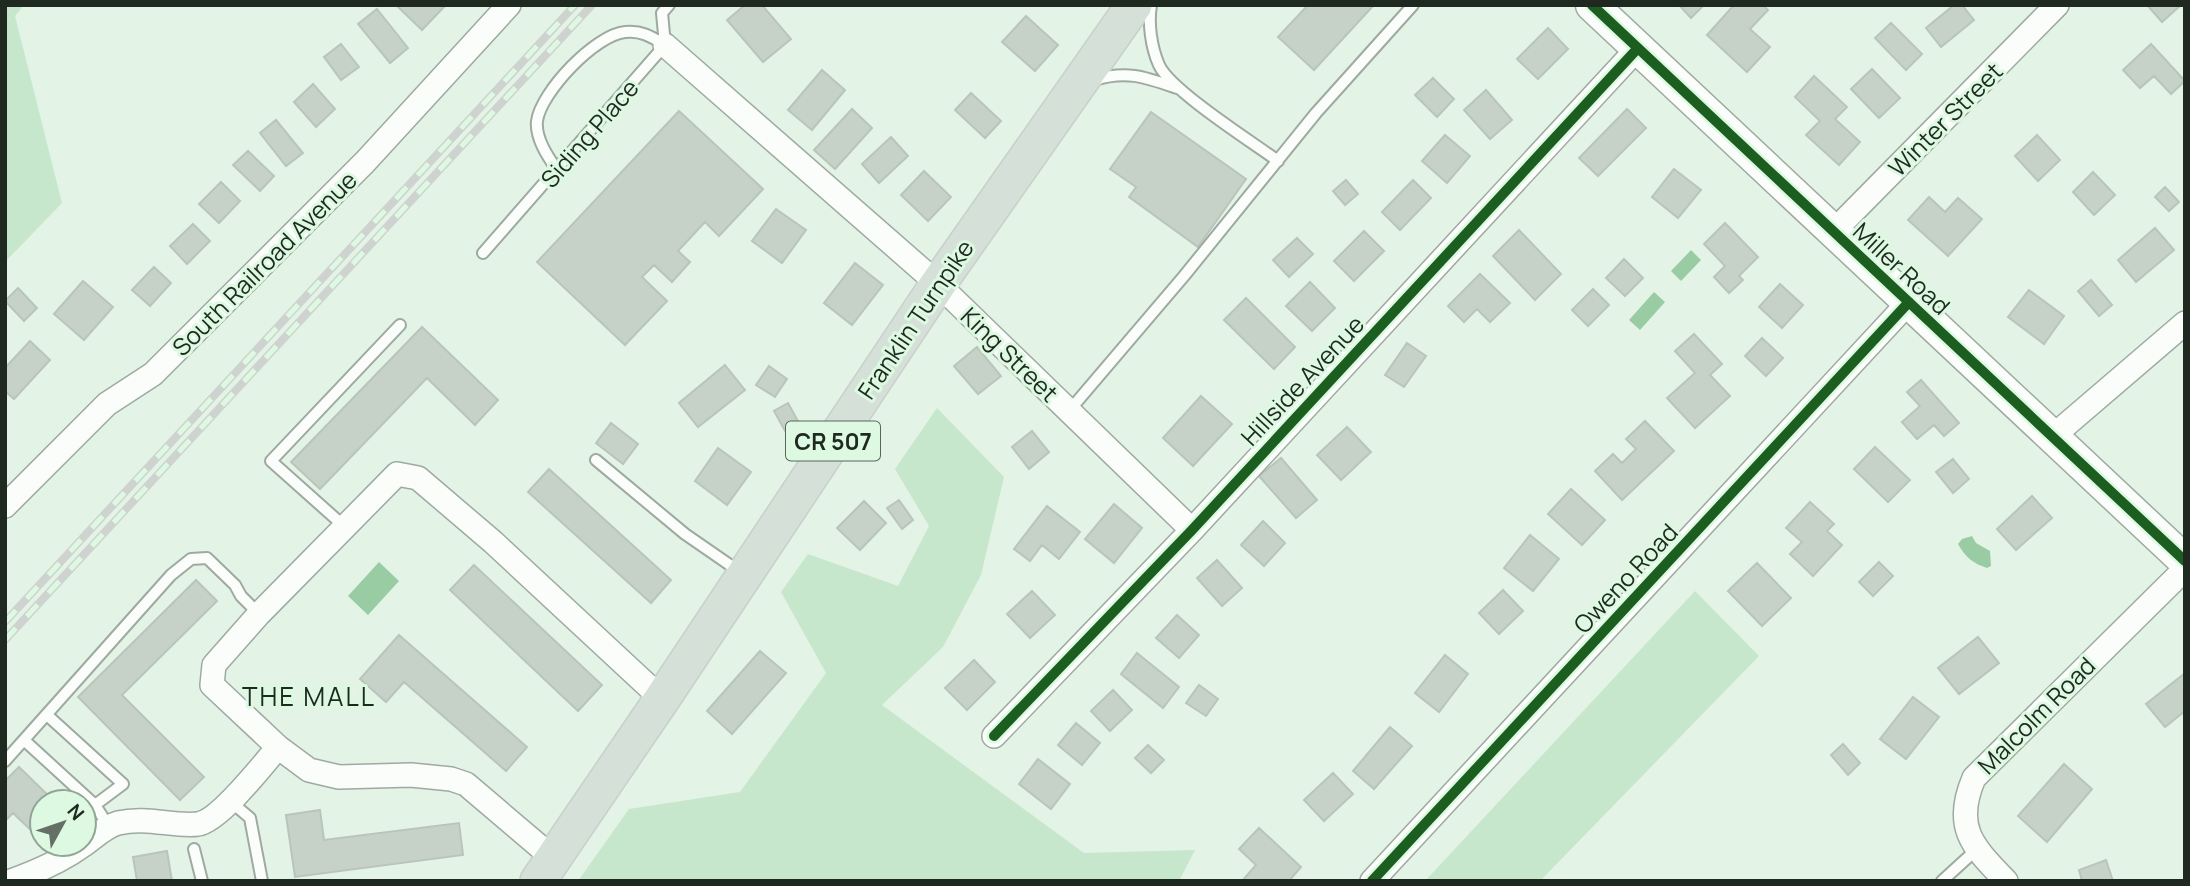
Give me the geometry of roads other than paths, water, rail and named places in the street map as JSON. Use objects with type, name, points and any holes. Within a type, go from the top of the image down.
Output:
[{"type":"main road","name":"Franklin Turnpike","points":[[545,869],[662,699],[938,284],[1134,5]]},
{"type":"street","name":"South Railroad Avenue","points":[[5,506],[107,404],[153,374],[365,162],[509,5]]},
{"type":"street","name":"Miller Road","points":[[1592,5],[2185,561]]},
{"type":"street","name":"Winter Street","points":[[1833,232],[2057,5]]},
{"type":"street","name":"King Street","points":[[665,45],[938,284],[1192,530]]},
{"type":"street","name":"Hillside Avenue","points":[[995,736],[1192,530],[1638,48]]},
{"type":"street","name":"Oweno Road","points":[[1372,881],[1909,302]]},
{"type":"street","points":[[2052,437],[2185,323]]},
{"type":"street","points":[[545,869],[466,784],[452,779],[411,775],[339,777],[309,770],[278,747],[212,685],[214,665],[259,614],[397,474],[418,478],[493,542],[662,699]]},
{"type":"street","name":"Malcolm Road","points":[[2006,881],[1976,850],[1968,835],[1964,817],[1966,796],[1973,778],[2185,569]]},
{"type":"street","points":[[10,881],[41,871],[109,827],[118,824],[147,820],[199,824],[212,817],[230,801],[278,747]]},
{"type":"lane","points":[[665,45],[662,13],[669,5]]},
{"type":"lane","points":[[1150,5],[1149,19],[1159,66],[1179,89],[1278,162]]},
{"type":"lane","points":[[1069,411],[1316,113],[1413,5]]},
{"type":"lane","points":[[557,170],[541,142],[536,124],[541,108],[552,91],[589,51],[613,35],[626,32],[646,34],[665,45]]},
{"type":"lane","name":"Siding Place","points":[[483,253],[665,45]]},
{"type":"lane","points":[[1078,84],[1114,74],[1128,74],[1179,89]]},
{"type":"lane","points":[[345,527],[271,461],[400,325]]},
{"type":"lane","points":[[596,460],[685,534],[745,575]]},
{"type":"lane","points":[[5,761],[26,741],[171,575],[191,559],[206,558],[235,585],[241,596],[259,614]]},
{"type":"lane","points":[[47,715],[123,784],[98,803]]},
{"type":"lane","points":[[26,741],[77,788]]},
{"type":"lane","points":[[230,801],[250,818],[262,881]]},
{"type":"lane","points":[[98,808],[109,827]]},
{"type":"lane","points":[[194,849],[202,881]]},
{"type":"lane","points":[[1942,881],[1976,850]]},
{"type":"railway","points":[[5,622],[575,5]]},
{"type":"railway","points":[[5,640],[592,5]]},
{"type":"district","name":"THE MALL","points":[[309,696]]}]
